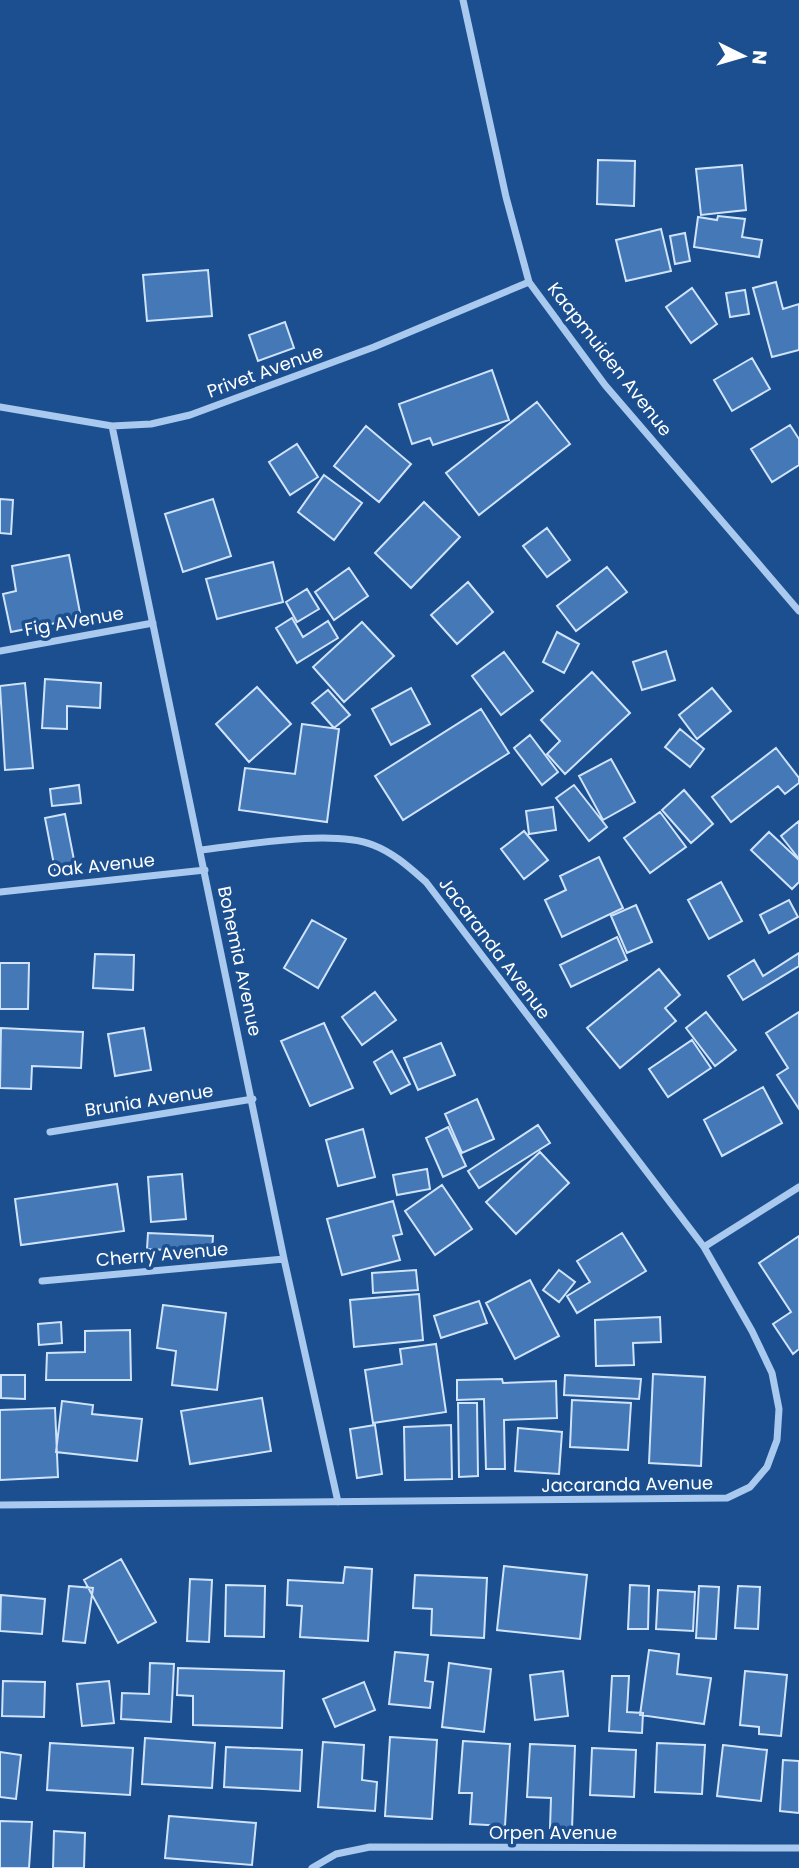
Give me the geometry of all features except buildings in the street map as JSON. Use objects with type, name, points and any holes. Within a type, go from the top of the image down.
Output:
[{"type":"street","name":"Kaapmuiden Avenue","points":[[463,0],[506,197],[529,282],[606,385],[799,611]]},
{"type":"street","name":"Privet Avenue","points":[[0,407],[111,426],[151,424],[238,399],[529,282]]},
{"type":"street","name":"Bohemia Avenue","points":[[111,426],[253,1099],[284,1259],[338,1502]]},
{"type":"street","name":"Fig AVenue","points":[[0,650],[153,624]]},
{"type":"street","name":"Jacaranda Avenue","points":[[0,1505],[727,1498],[750,1487],[767,1467],[776,1440],[779,1409],[772,1373],[752,1331],[704,1247],[426,882],[399,859],[371,844],[335,839],[277,841],[201,850]]},
{"type":"street","name":"Oak Avenue","points":[[0,892],[205,870]]},
{"type":"street","name":"Brunia Avenue","points":[[50,1132],[253,1099]]},
{"type":"street","points":[[704,1247],[799,1187]]},
{"type":"street","name":"Cherry Avenue","points":[[42,1281],[284,1259]]},
{"type":"street","name":"Orpen Avenue","points":[[312,1868],[336,1854],[370,1847],[799,1848]]}]
